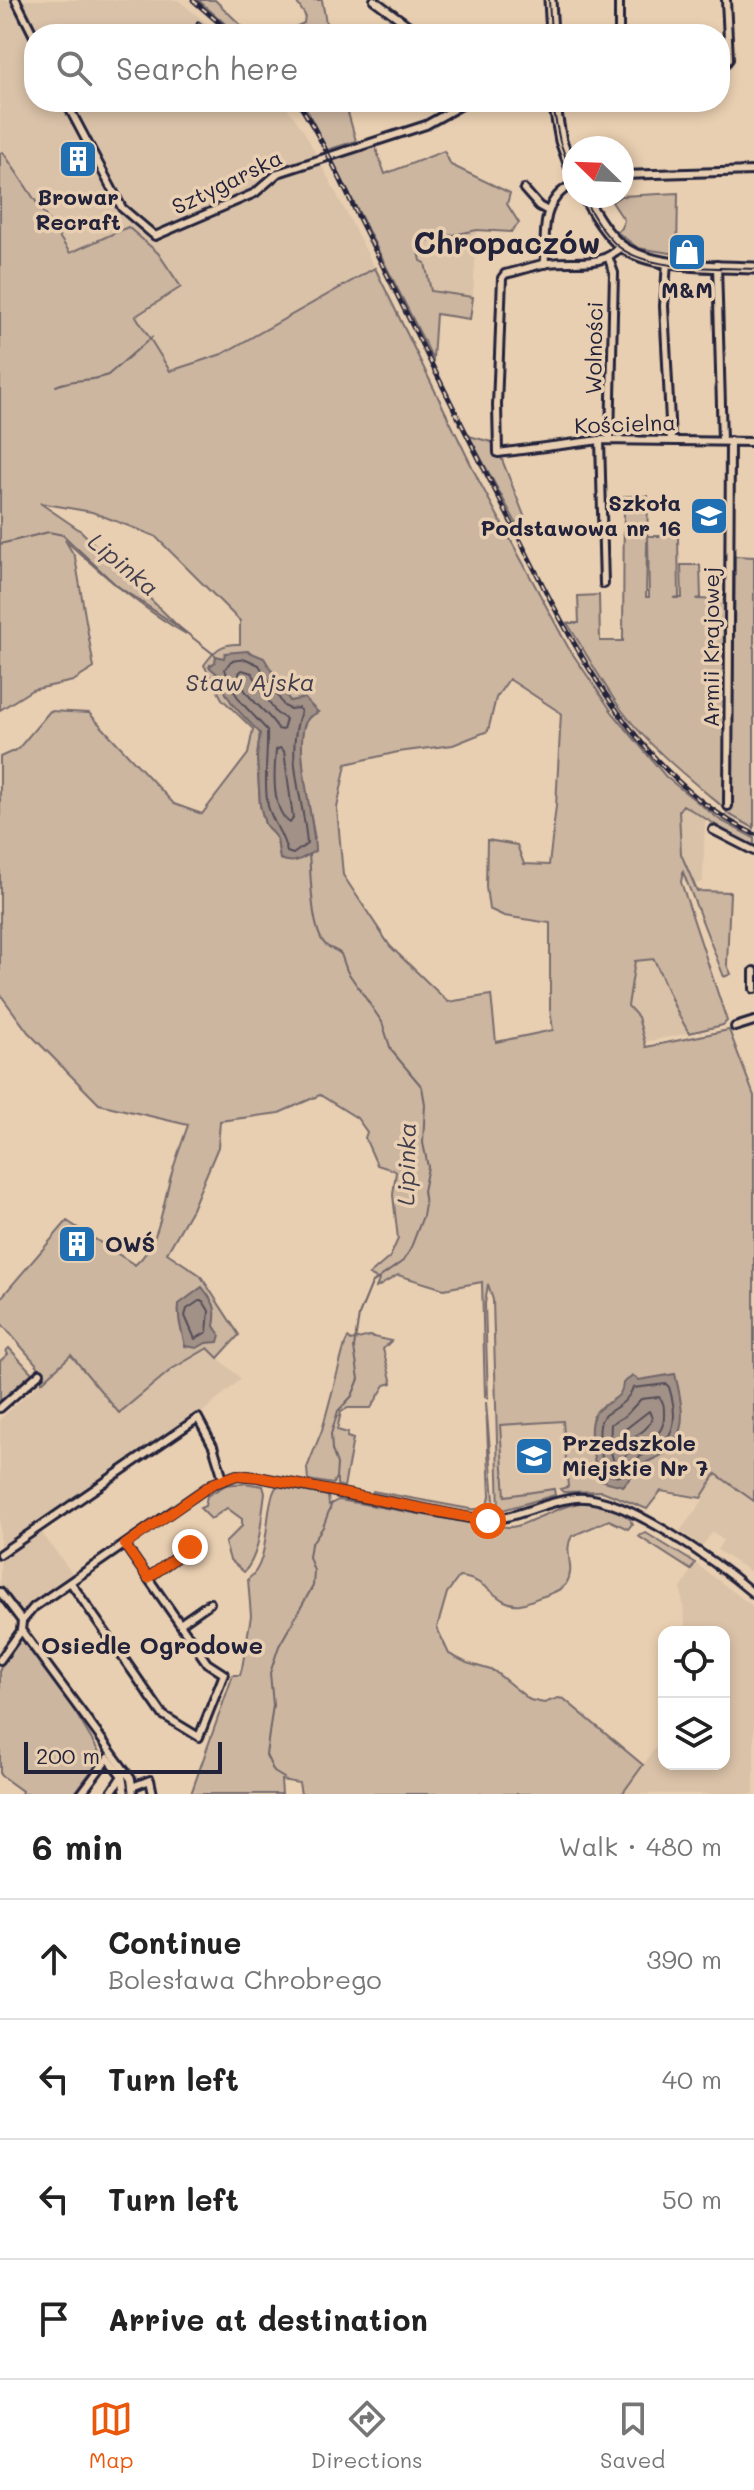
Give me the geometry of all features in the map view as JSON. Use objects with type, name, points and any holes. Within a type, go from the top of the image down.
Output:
[{"type":"street","points":[[16,0],[28,24]]},
{"type":"street","points":[[374,0],[406,24]]},
{"type":"street","points":[[550,0],[551,24]]},
{"type":"street","points":[[619,0],[619,24]]},
{"type":"street","points":[[726,0],[727,24]]},
{"type":"street","name":"Sztygarska","points":[[71,112],[122,208],[155,236],[255,193],[278,173],[413,129],[447,112]]},
{"type":"street","points":[[556,112],[562,144]]},
{"type":"street","points":[[634,175],[754,171]]},
{"type":"street","points":[[524,189],[548,211]]},
{"type":"street","points":[[562,190],[548,211],[544,231],[545,264],[609,259],[621,246]]},
{"type":"street","points":[[592,208],[621,246],[640,257],[754,268]]},
{"type":"street","name":"Wolności","points":[[609,259],[614,273],[610,439]]},
{"type":"street","points":[[667,262],[664,306],[671,440]]},
{"type":"street","name":"Kościelna","points":[[545,264],[505,274],[500,281],[498,453],[610,439],[754,442]]},
{"type":"street","name":"Armii Krajowej","points":[[717,265],[726,441],[728,806]]},
{"type":"street","points":[[600,440],[604,584]]},
{"type":"street","points":[[713,830],[754,851]]},
{"type":"street","points":[[754,971],[754,989]]},
{"type":"street","points":[[735,1027],[754,1021]]},
{"type":"street","points":[[0,1408],[40,1373]]},
{"type":"street","points":[[0,1554],[198,1418],[213,1446],[223,1478]]},
{"type":"street","points":[[0,1660],[21,1630],[22,1621],[34,1607],[223,1478],[237,1475],[480,1520],[505,1519],[569,1499],[601,1499],[618,1505],[672,1537],[754,1594]]},
{"type":"street","points":[[71,1583],[163,1715],[199,1737],[224,1674],[207,1663],[125,1545]]},
{"type":"street","points":[[148,1578],[190,1547]]},
{"type":"street","points":[[0,1592],[22,1621]]},
{"type":"street","points":[[180,1624],[210,1603]]},
{"type":"street","points":[[21,1630],[131,1779],[132,1790],[150,1780],[153,1794]]},
{"type":"street","points":[[81,1794],[108,1758],[122,1776],[125,1794]]},
{"type":"street","points":[[110,1794],[122,1776]]},
{"type":"shaded area","points":[[0,0],[178,0],[208,24],[24,24],[24,112],[290,112],[305,133],[375,268],[222,354],[170,371],[135,316],[128,227],[71,253],[3,152],[0,153]]},
{"type":"shaded area","points":[[198,0],[215,0],[240,24],[226,24]]},
{"type":"shaded area","points":[[295,0],[322,0],[326,24],[302,24],[305,15]]},
{"type":"shaded area","points":[[308,112],[348,112],[356,141],[327,150]]},
{"type":"shaded area","points":[[374,143],[385,174],[444,151],[451,165],[510,193],[507,204],[519,223],[511,232],[477,230],[424,241],[418,246],[431,291],[473,297],[470,319],[436,314],[433,359],[333,161]]},
{"type":"shaded area","points":[[3,152],[70,253],[128,227],[158,253],[181,287],[136,316],[170,371],[222,354],[375,268],[479,481],[568,647],[612,712],[666,777],[720,820],[754,838],[754,848],[683,805],[679,810],[681,854],[697,891],[730,892],[727,965],[731,974],[724,977],[683,872],[681,882],[727,1021],[723,1025],[689,1033],[654,959],[635,961],[628,1006],[638,1017],[646,1047],[729,1030],[754,1096],[754,1501],[716,1474],[701,1498],[661,1491],[647,1509],[602,1491],[563,1492],[560,1489],[568,1487],[563,1421],[500,1425],[505,1496],[554,1489],[555,1495],[499,1511],[493,1300],[488,1284],[485,1304],[488,1398],[485,1397],[482,1282],[444,1289],[398,1275],[376,1288],[379,1280],[369,1275],[390,1257],[398,1239],[393,1195],[396,1171],[377,1165],[365,1138],[367,1132],[357,1118],[320,1095],[279,1113],[220,1121],[218,1147],[192,1209],[167,1253],[200,1275],[239,1335],[218,1358],[208,1348],[172,1369],[119,1413],[71,1355],[42,1382],[38,1366],[0,1322],[0,1299],[67,1221],[135,1265],[143,1257],[155,1237],[188,1125],[99,1104],[28,1032],[0,994],[0,757],[18,749],[50,711],[89,713],[174,804],[202,814],[248,754],[253,729],[222,699],[204,665],[219,648],[240,644],[240,621],[155,536],[92,512],[40,503],[81,531],[186,634],[123,590],[65,540],[75,557],[94,668],[73,681],[32,690],[0,710],[0,153]],"holes":[[[224,659],[290,701],[318,712],[307,719],[302,742],[304,777],[315,839],[280,859],[277,839],[265,824],[260,805],[257,757],[260,733],[210,665]],[[509,679],[561,713],[549,865],[524,864],[517,845],[487,840],[489,909],[504,916],[550,923],[550,1009],[553,1030],[496,1042],[491,995],[448,1002],[390,946],[343,875],[337,808],[346,764],[398,752],[453,745],[488,731],[496,698]],[[659,1379],[666,1453],[641,1465],[623,1486],[598,1410],[613,1402],[639,1380]]]},
{"type":"shaded area","points":[[678,193],[677,254],[638,248],[617,232],[624,220],[616,208],[634,208],[634,195]]},
{"type":"shaded area","points":[[477,230],[473,297],[431,292],[418,246],[424,241]]},
{"type":"shaded area","points":[[469,436],[499,444],[499,452],[525,518],[522,534]]},
{"type":"shaded area","points":[[624,496],[648,496],[646,597],[649,597],[648,536],[678,536],[679,597],[673,598],[682,598],[681,565],[700,565],[701,598],[696,599],[726,600],[724,789],[732,789],[735,556],[754,557],[754,828],[728,814],[631,722],[567,623],[579,623],[578,596],[599,595],[600,641],[623,641]]},
{"type":"shaded area","points":[[682,805],[705,818],[703,882],[695,884],[681,854],[679,810]]},
{"type":"shaded area","points":[[654,959],[689,1033],[645,1042],[638,1017],[628,1006],[635,960]]},
{"type":"shaded area","points":[[369,1336],[391,1341],[383,1349],[392,1383],[385,1385],[371,1408],[348,1408],[341,1412],[337,1430],[348,1433],[347,1437],[353,1439],[344,1487],[337,1485],[337,1479],[333,1484],[308,1480],[307,1468],[322,1430],[345,1344],[348,1338],[351,1341]]},
{"type":"shaded area","points":[[9,1348],[32,1373],[0,1401],[0,1361],[8,1354],[6,1351]]},
{"type":"shaded area","points":[[208,1348],[241,1379],[204,1411],[26,1533],[42,1533],[72,1573],[18,1613],[0,1586],[0,1419],[71,1355],[119,1413],[172,1369]]},
{"type":"shaded area","points":[[486,1402],[494,1500],[491,1514],[463,1512],[372,1493],[470,1509],[486,1506],[490,1496]]},
{"type":"shaded area","name":"Przedszkole Miejskie Nr 7","points":[[564,1420],[568,1487],[505,1496],[500,1425]]},
{"type":"shaded area","points":[[715,1474],[754,1501],[754,1574],[717,1550],[723,1540],[714,1533],[702,1546],[680,1531],[703,1500],[701,1498]]},
{"type":"shaded area","points":[[244,1483],[263,1486],[265,1493],[257,1546],[244,1572],[230,1560],[225,1543],[242,1526],[242,1519],[227,1508],[211,1519],[200,1508],[205,1506],[207,1496],[226,1485]]},
{"type":"shaded area","points":[[277,1486],[328,1496],[329,1505],[338,1500],[508,1527],[569,1505],[591,1502],[615,1509],[629,1518],[632,1524],[628,1529],[609,1520],[572,1536],[568,1548],[570,1572],[566,1584],[556,1592],[526,1603],[512,1604],[478,1582],[459,1577],[447,1593],[437,1628],[449,1654],[494,1671],[530,1700],[544,1703],[564,1699],[643,1765],[622,1794],[301,1794],[299,1783],[281,1780],[282,1794],[191,1794],[233,1675],[240,1675],[242,1668],[251,1616],[248,1579],[261,1561],[270,1506]]},
{"type":"shaded area","points":[[646,1533],[695,1563],[691,1570],[638,1536]]},
{"type":"shaded area","points":[[695,1563],[754,1607],[754,1794],[622,1794],[658,1744],[658,1770],[730,1770],[730,1626],[685,1626],[681,1589]]},
{"type":"shaded area","points":[[21,1638],[71,1705],[102,1757],[74,1794],[21,1794],[22,1791],[0,1775],[0,1668]]},
{"type":"water","name":"Staw Ajska","points":[[247,651],[264,658],[290,701],[304,698],[318,712],[308,719],[303,729],[302,743],[315,851],[294,861],[280,859],[277,839],[265,824],[260,805],[257,757],[260,733],[236,708],[226,693],[221,677],[209,667],[216,656],[224,658],[225,653]]},
{"type":"water","points":[[202,1287],[214,1305],[214,1326],[220,1335],[218,1342],[197,1348],[185,1346],[179,1304]]},
{"type":"water","points":[[675,1374],[682,1414],[679,1434],[674,1443],[665,1453],[642,1465],[623,1486],[599,1480],[591,1438],[594,1415],[616,1398],[623,1383],[633,1376],[639,1380]]},
{"type":"waterway","points":[[56,386],[108,375],[152,337]]},
{"type":"waterway","name":"Lipinka","points":[[0,544],[49,532],[63,535],[117,586],[216,656]]},
{"type":"waterway","name":"Lipinka","points":[[309,854],[314,915],[320,937],[327,946],[341,954],[347,971],[382,1022],[391,1050],[422,1087],[425,1104],[423,1143],[428,1167],[423,1191],[423,1216],[410,1250],[403,1261],[372,1283],[359,1315],[354,1348],[359,1379],[352,1396],[338,1411],[331,1434],[337,1464],[336,1478]]},
{"type":"waterway","name":"Lipinka","points":[[284,1778],[274,1772],[266,1755],[273,1705],[270,1673],[279,1646],[313,1586],[314,1571],[309,1557],[311,1544],[323,1527],[332,1503]]},
{"type":"tram line","points":[[549,0],[550,24]]},
{"type":"tram line","points":[[554,112],[562,147]]},
{"type":"tram line","points":[[589,208],[608,236],[632,255],[665,264],[754,269]]},
{"type":"railway","points":[[193,0],[221,24]]},
{"type":"railway","points":[[304,112],[328,154],[576,647],[636,736],[671,775],[710,808],[754,834]]},
{"type":"place","name":"Browar Recraft","points":[[78,159]]},
{"type":"place","name":"M&M","points":[[687,252]]},
{"type":"place","name":"Szkoła Podstawowa nr 16","points":[[709,516]]},
{"type":"place","name":"OWŚ","points":[[77,1244]]},
{"type":"place","name":"Przedszkole Miejskie Nr 7","points":[[534,1456]]},
{"type":"district","name":"Chropaczów","points":[[507,244]]},
{"type":"district","name":"Osiedle Ogrodowe","points":[[152,1646]]},
{"type":"route","points":[[190,1547],[148,1578],[125,1545],[212,1484],[237,1475],[488,1521]]}]
